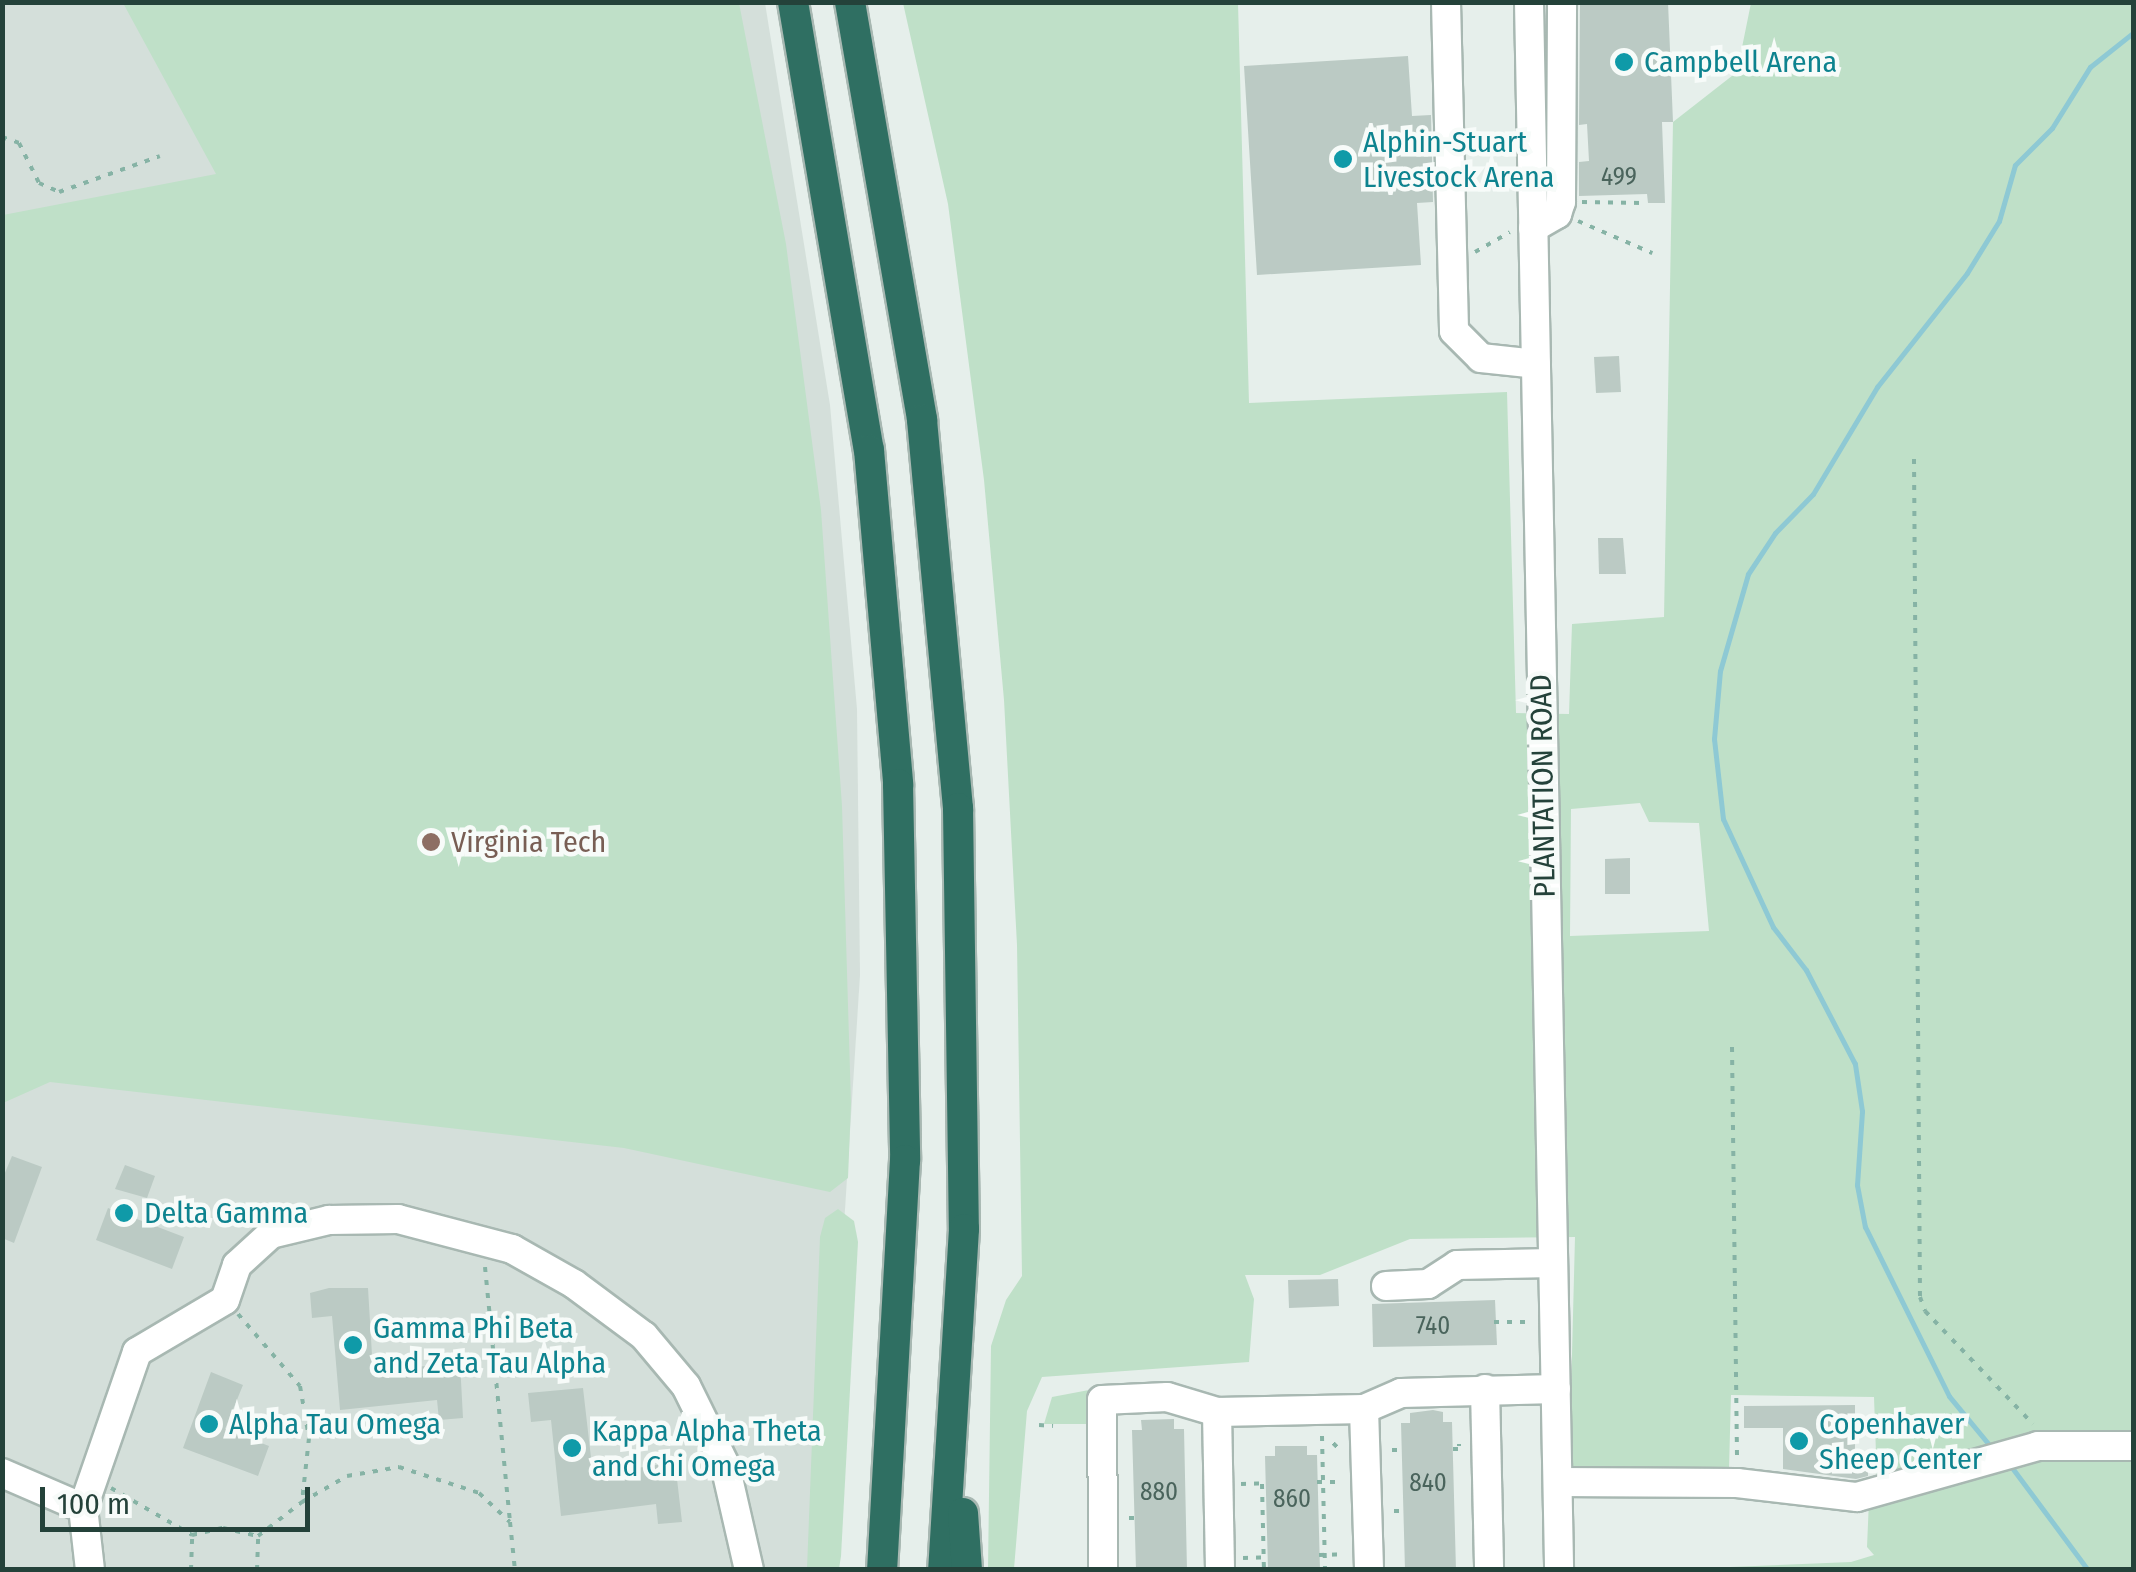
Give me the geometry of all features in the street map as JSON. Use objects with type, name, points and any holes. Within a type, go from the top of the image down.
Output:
[{"type":"highway","points":[[793,2],[861,394],[897,765],[905,1160],[882,1570]]},
{"type":"highway","points":[[850,2],[910,334],[948,657],[965,1020],[957,1392],[943,1570]]},
{"type":"highway","points":[[957,1392],[967,1570]]},
{"type":"street","points":[[1446,2],[1449,267],[1454,331],[1468,350],[1480,358],[1536,364]]},
{"type":"street","name":"PLANTATION ROAD","points":[[1529,2],[1543,218],[1536,364],[1560,1570]]},
{"type":"street","points":[[1543,218],[1562,2]]},
{"type":"street","points":[[90,1570],[84,1508],[137,1352],[225,1300],[237,1266],[271,1234],[304,1225],[398,1220],[482,1237],[574,1284],[644,1336],[686,1386],[726,1465],[750,1570]]},
{"type":"street","points":[[1386,1286],[1428,1284],[1457,1264],[1553,1263]]},
{"type":"street","points":[[1484,1388],[1489,1570]]},
{"type":"street","points":[[1103,1570],[1099,1403],[1168,1397],[1218,1412],[1364,1409],[1400,1393],[1556,1389]]},
{"type":"street","points":[[1364,1409],[1369,1570]]},
{"type":"street","points":[[1218,1412],[1232,1564]]},
{"type":"street","points":[[1558,1482],[1737,1483],[1858,1497],[2038,1446],[2134,1446]]},
{"type":"street","points":[[2,1472],[84,1508]]},
{"type":"path","points":[[2,137],[19,143],[39,183],[60,192],[160,156]]},
{"type":"path","points":[[1449,267],[1543,218],[1642,203]]},
{"type":"path","points":[[1543,218],[1652,253]]},
{"type":"path","points":[[1914,459],[1920,1297],[1934,1322],[2025,1409],[2038,1446]]},
{"type":"path","points":[[1732,1047],[1737,1483]]},
{"type":"path","points":[[482,1237],[515,1570]]},
{"type":"path","points":[[225,1300],[300,1386],[309,1438],[302,1502]]},
{"type":"path","points":[[1494,1322],[1529,1322]]},
{"type":"path","points":[[1039,1425],[1053,1426]]},
{"type":"path","points":[[1322,1436],[1320,1482],[1325,1570]]},
{"type":"path","points":[[1333,1443],[1339,1449]]},
{"type":"path","points":[[1392,1447],[1402,1450]]},
{"type":"path","points":[[258,1536],[302,1502],[347,1476],[399,1466],[479,1493],[510,1522]]},
{"type":"path","points":[[94,1479],[192,1535],[222,1528],[258,1536]]},
{"type":"path","points":[[1320,1482],[1342,1482]]},
{"type":"path","points":[[1242,1484],[1264,1484],[1264,1570]]},
{"type":"path","points":[[1394,1511],[1404,1511]]},
{"type":"path","points":[[191,1570],[192,1535]]},
{"type":"path","points":[[257,1570],[258,1536]]},
{"type":"path","points":[[1322,1555],[1344,1554]]},
{"type":"path","points":[[1232,1564],[1266,1556]]},
{"type":"shaded area","name":"Virginia Tech","points":[[3,3],[765,3],[830,405],[857,709],[860,975],[822,1569],[3,1570]]},
{"type":"green space","name":"Virginia Tech","points":[[123,3],[739,3],[786,244],[821,510],[842,806],[851,1104],[848,1178],[830,1192],[624,1148],[50,1082],[3,1103],[3,215],[216,174]]},
{"type":"green space","points":[[903,3],[1238,3],[1249,403],[1507,392],[1516,713],[1569,714],[1572,624],[1664,617],[1673,122],[1737,72],[1751,3],[2133,3],[2133,1569],[1680,1569],[1851,1562],[1874,1555],[1867,1547],[1869,1500],[1877,1482],[1874,1397],[1731,1395],[1729,1469],[1569,1471],[1575,1237],[1410,1239],[1320,1275],[1245,1275],[1254,1299],[1249,1362],[1042,1377],[1027,1411],[1014,1569],[988,1569],[991,1346],[1006,1300],[1022,1276],[1017,945],[1004,700],[984,480],[948,204]],"holes":[[[1640,803],[1649,822],[1699,823],[1709,931],[1570,936],[1571,809]]]},
{"type":"green space","points":[[838,1209],[854,1221],[858,1242],[841,1556],[839,1569],[807,1569],[820,1237],[825,1218]]},
{"type":"green space","points":[[1089,1390],[1088,1424],[1044,1424],[1052,1397]]},
{"type":"building","name":"Campbell Arena","points":[[1668,2],[1673,122],[1662,122],[1665,203],[1648,203],[1647,194],[1579,196],[1579,162],[1589,161],[1587,124],[1579,125],[1580,3]]},
{"type":"building","name":"Alphin-Stuart Livestock Arena","points":[[1408,56],[1412,116],[1431,115],[1433,202],[1417,203],[1421,265],[1257,275],[1244,66]]},
{"type":"building","points":[[1619,356],[1621,392],[1596,393],[1594,357]]},
{"type":"building","points":[[1598,538],[1623,538],[1626,574],[1599,574]]},
{"type":"building","points":[[1630,858],[1630,894],[1605,894],[1605,859]]},
{"type":"building","points":[[12,1156],[42,1167],[14,1243],[2,1238],[2,1180]]},
{"type":"building","points":[[125,1165],[155,1176],[147,1198],[115,1189]]},
{"type":"building","name":"Delta Gamma","points":[[108,1208],[184,1237],[172,1269],[96,1240]]},
{"type":"building","points":[[1338,1279],[1339,1306],[1289,1308],[1288,1280]]},
{"type":"building","name":"Gamma Phi Beta and Zeta Tau Alpha","points":[[329,1288],[368,1288],[373,1372],[460,1362],[463,1418],[439,1420],[437,1400],[340,1410],[332,1316],[312,1318],[310,1293]]},
{"type":"building","points":[[1495,1300],[1497,1345],[1373,1347],[1372,1304]]},
{"type":"building","name":"Alpha Tau Omega","points":[[211,1372],[243,1385],[225,1429],[269,1446],[258,1476],[183,1448]]},
{"type":"building","name":"Kappa Alpha Theta and Chi Omega","points":[[583,1388],[593,1475],[675,1462],[682,1522],[658,1524],[656,1504],[561,1516],[551,1420],[531,1422],[528,1393]]},
{"type":"building","name":"Copenhaver Sheep Center","points":[[1855,1405],[1855,1454],[1868,1454],[1868,1476],[1856,1479],[1783,1469],[1783,1428],[1744,1428],[1744,1406]]},
{"type":"building","points":[[1443,1412],[1443,1422],[1452,1422],[1456,1570],[1405,1570],[1401,1423],[1410,1423],[1410,1413]]},
{"type":"building","points":[[1174,1419],[1174,1429],[1184,1429],[1187,1570],[1136,1570],[1132,1430],[1142,1430],[1141,1420]]},
{"type":"building","points":[[1275,1446],[1307,1446],[1307,1455],[1317,1455],[1320,1570],[1268,1570],[1265,1456],[1275,1456]]},
{"type":"waterway","points":[[1991,1447],[1949,1396],[1865,1227],[1857,1185],[1862,1111],[1855,1064],[1806,970],[1773,927],[1723,819],[1714,739],[1720,671],[1748,574],[1775,533],[1813,494],[1877,387],[1967,273],[1999,221],[2015,165],[2052,128],[2090,67],[2134,32]]},
{"type":"waterway","points":[[2010,1465],[2088,1570]]},
{"type":"place","name":"Campbell Arena","points":[[1624,62]]},
{"type":"place","name":"Alphin-Stuart Livestock Arena","points":[[1343,159]]},
{"type":"place","name":"Virginia Tech","points":[[431,842]]},
{"type":"place","name":"Delta Gamma","points":[[124,1213]]},
{"type":"place","name":"Gamma Phi Beta and Zeta Tau Alpha","points":[[353,1345]]},
{"type":"place","name":"Alpha Tau Omega","points":[[209,1424]]},
{"type":"place","name":"Copenhaver Sheep Center","points":[[1799,1441]]},
{"type":"place","name":"Kappa Alpha Theta and Chi Omega","points":[[572,1448]]}]
